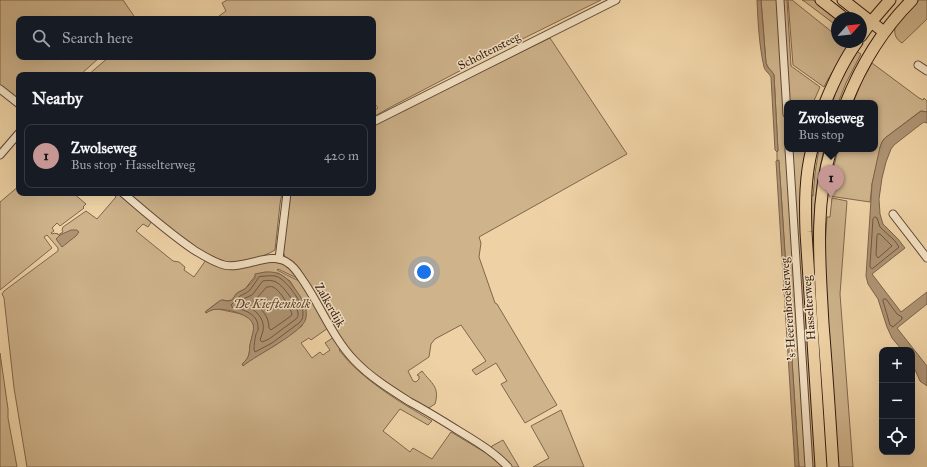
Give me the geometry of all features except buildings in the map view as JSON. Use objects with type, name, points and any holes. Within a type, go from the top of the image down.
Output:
[{"type":"main road","points":[[821,0],[836,12]]},
{"type":"main road","points":[[843,0],[884,32]]},
{"type":"main road","points":[[867,27],[890,0]]},
{"type":"main road","points":[[847,100],[864,64],[876,43],[912,0]]},
{"type":"main road","points":[[867,39],[876,43]]},
{"type":"main road","points":[[826,100],[835,78],[852,48]]},
{"type":"main road","name":"Hasselterweg","points":[[811,152],[807,178],[805,207],[821,467]]},
{"type":"main road","name":"Hasselterweg","points":[[830,152],[826,167],[822,198],[820,267],[833,467]]},
{"type":"street","name":"Scholtensteeg","points":[[376,120],[616,0]]},
{"type":"street","points":[[780,0],[786,100]]},
{"type":"street","points":[[918,65],[927,71]]},
{"type":"street","points":[[0,89],[16,102]]},
{"type":"street","points":[[0,155],[16,136]]},
{"type":"street","name":"'s-Heerenbroekerweg","points":[[789,152],[809,467]]},
{"type":"street","points":[[126,196],[185,243],[216,263],[229,266],[243,265],[268,259],[279,259],[287,196]]},
{"type":"street","points":[[893,214],[927,258]]},
{"type":"street","name":"Zalkerdijk","points":[[279,259],[287,262],[297,272],[338,340],[358,364],[382,384],[485,447],[508,467]]},
{"type":"shaded area","points":[[0,0],[123,0],[134,16],[16,16],[16,60],[97,60],[83,72],[16,72],[16,99],[0,87]]},
{"type":"shaded area","points":[[227,0],[601,0],[490,55],[376,115],[376,109],[378,108],[376,105],[376,72],[92,72],[106,60],[376,60],[376,16],[219,16],[226,11],[222,3]]},
{"type":"shaded area","points":[[761,0],[777,0],[784,109],[784,152],[787,152],[807,467],[799,467],[779,162],[777,161],[778,151],[774,75],[766,63]]},
{"type":"shaded area","points":[[782,0],[787,0],[791,66],[820,87],[814,100],[789,100]]},
{"type":"shaded area","points":[[788,0],[792,0],[831,31],[831,48],[846,48],[824,87],[793,65]]},
{"type":"shaded area","points":[[802,0],[813,0],[831,14],[831,21]]},
{"type":"shaded area","points":[[917,0],[927,0],[927,19],[902,43],[896,36],[895,27]]},
{"type":"shaded area","points":[[550,38],[627,154],[479,237],[481,243],[479,257],[495,303],[557,405],[525,423],[501,384],[507,381],[496,363],[476,375],[472,370],[486,361],[461,325],[435,339],[431,344],[429,357],[408,371],[413,381],[416,382],[419,379],[419,376],[417,375],[422,371],[436,390],[435,404],[427,409],[374,374],[345,347],[289,260],[285,257],[283,251],[289,196],[376,196],[376,122],[402,109],[404,111],[427,98]]},
{"type":"shaded area","points":[[855,50],[861,54],[839,100],[833,100],[834,94]]},
{"type":"shaded area","points":[[872,63],[919,98],[923,100],[924,98],[927,101],[927,112],[921,111],[918,113],[885,138],[882,142],[872,184],[870,202],[829,196],[837,152],[878,152],[878,100],[854,100],[862,81]]},
{"type":"shaded area","points":[[792,152],[808,152],[818,467],[812,467]]},
{"type":"shaded area","points":[[818,152],[823,152],[817,188],[814,228],[829,467],[825,467],[809,226],[810,186],[815,159],[811,195],[813,196]]},
{"type":"shaded area","points":[[16,189],[16,196],[77,196],[86,204],[83,207],[84,208],[60,226],[57,223],[52,228],[54,231],[51,233],[57,233],[58,235],[63,232],[63,227],[86,211],[97,219],[116,197],[115,196],[123,196],[152,221],[148,227],[143,224],[136,231],[173,261],[179,262],[185,267],[184,270],[194,277],[206,260],[222,267],[274,261],[287,265],[298,278],[278,269],[277,270],[300,280],[328,328],[311,340],[309,338],[301,343],[312,358],[320,352],[323,355],[330,350],[325,343],[334,337],[342,348],[339,350],[348,361],[370,381],[432,421],[428,425],[400,409],[383,431],[410,452],[413,448],[432,459],[451,432],[486,453],[504,467],[27,467],[14,388],[4,298],[2,294],[58,251],[58,248],[47,235],[44,237],[52,248],[0,290],[0,202]],"holes":[[[278,273],[290,281],[306,308],[302,326],[244,365],[242,364],[248,357],[254,327],[251,319],[244,315],[219,309],[205,312],[218,302],[223,300],[232,300],[237,293],[245,289],[255,276]]]},
{"type":"shaded area","points":[[130,196],[281,196],[275,250],[264,256],[244,262],[231,264],[221,263],[193,246]]},
{"type":"shaded area","points":[[832,198],[847,201],[840,294],[853,467],[836,467],[824,263],[827,217],[830,217]]},
{"type":"shaded area","points":[[0,353],[8,418],[17,467],[0,467]]},
{"type":"shaded area","points":[[561,410],[584,467],[533,467],[549,458],[531,426]]},
{"type":"shaded area","points":[[503,440],[519,467],[511,467],[491,448]]},
{"type":"water","points":[[757,0],[761,0],[766,63],[767,67],[774,75],[777,152],[775,150],[771,77],[765,68],[762,59]]},
{"type":"water","points":[[921,111],[927,112],[927,123],[924,122],[921,124],[891,149],[882,178],[879,199],[880,214],[883,224],[905,248],[872,274],[901,312],[927,292],[927,304],[897,328],[912,347],[900,347],[892,338],[878,299],[868,284],[866,276],[872,184],[880,147],[885,138]]},
{"type":"water","points":[[779,160],[799,467],[795,467],[776,161]]},
{"type":"water","points":[[71,230],[77,230],[79,232],[62,247],[56,239],[60,235]]},
{"type":"water","name":"De Kieftenkolk","points":[[265,272],[279,274],[289,281],[304,302],[306,318],[297,330],[243,366],[242,364],[249,355],[253,324],[241,314],[228,310],[216,309],[206,313],[205,312],[221,300],[232,300],[237,293],[249,285],[255,278],[255,274]]},
{"type":"water","points":[[915,351],[927,366],[927,386],[920,381],[915,370]]},
{"type":"place","name":"Zwolseweg","points":[[831,198]]}]
